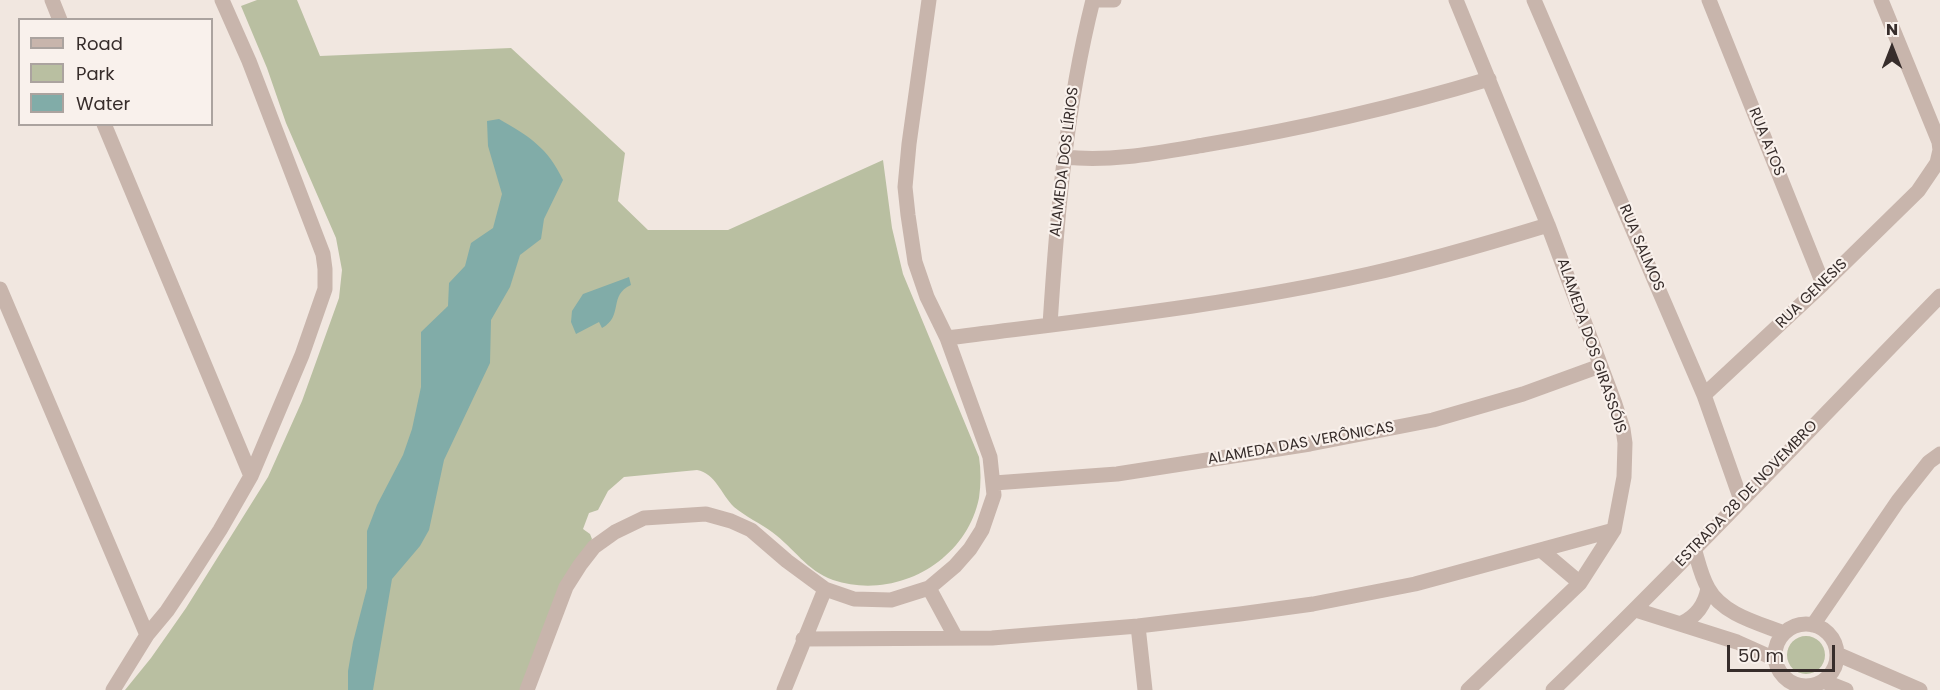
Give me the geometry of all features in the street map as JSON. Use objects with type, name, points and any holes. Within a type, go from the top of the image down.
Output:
[{"type":"street","points":[[52,0],[59,18]]},
{"type":"street","points":[[113,690],[147,635],[167,611],[191,575],[251,476],[310,333],[325,290],[323,254],[261,93],[222,0]]},
{"type":"street","points":[[527,690],[566,587],[580,565],[594,547],[615,532],[644,518],[706,514],[731,521],[751,530],[825,590],[854,598],[891,600],[929,588],[955,566],[970,549],[982,530],[994,495],[990,457],[947,338],[927,297],[915,262],[905,187],[929,0]]},
{"type":"street","points":[[1093,0],[1114,0]]},
{"type":"street","name":"ALAMEDA DOS LÍRIOS","points":[[1050,325],[1057,214],[1069,114],[1084,33],[1093,0]]},
{"type":"street","name":"ALAMEDA DOS GIRASSÓIS","points":[[1456,0],[1548,225],[1620,420],[1625,443],[1624,477],[1614,530],[1580,582],[1468,690]]},
{"type":"street","name":"RUA SALMOS","points":[[1534,0],[1704,395],[1741,500]]},
{"type":"street","name":"RUA ATOS","points":[[1709,0],[1823,284]]},
{"type":"street","name":"RUA GENESIS","points":[[1704,395],[1823,284],[1917,191],[1937,163],[1939,142],[1881,0]]},
{"type":"street","points":[[1064,157],[1092,160],[1131,157],[1267,134],[1489,79]]},
{"type":"street","points":[[105,126],[251,476]]},
{"type":"street","points":[[947,338],[1210,303],[1369,274],[1548,225]]},
{"type":"street","points":[[0,289],[147,635]]},
{"type":"street","name":"ESTRADA 28 DE NOVEMBRO","points":[[1553,690],[1636,609],[1940,296]]},
{"type":"street","name":"ALAMEDA DAS VERÔNICAS","points":[[994,483],[1117,474],[1322,442],[1433,420],[1523,394],[1600,366]]},
{"type":"street","points":[[1813,625],[1898,501],[1929,462],[1940,454]]},
{"type":"street","points":[[803,639],[992,638],[1138,626],[1313,604],[1415,584],[1614,530]]},
{"type":"street","points":[[1694,548],[1708,588],[1720,604],[1755,622],[1784,633]]},
{"type":"street","points":[[1541,550],[1580,582]]},
{"type":"street","points":[[929,588],[956,638]]},
{"type":"street","points":[[1682,623],[1698,612],[1707,597],[1708,588]]},
{"type":"street","points":[[784,690],[825,590]]},
{"type":"street","points":[[1636,609],[1737,642],[1775,659]]},
{"type":"street","points":[[1803,624],[1813,625],[1822,629],[1835,644],[1837,654],[1835,664],[1831,674],[1823,681],[1814,685],[1792,687],[1778,669],[1775,659],[1778,640],[1792,627],[1803,624]]},
{"type":"street","points":[[1138,626],[1145,690]]},
{"type":"street","points":[[1837,654],[1920,690]]},
{"type":"street","points":[[1823,681],[1846,690]]},
{"type":"green space","points":[[257,0],[297,0],[320,56],[511,48],[625,153],[618,201],[648,230],[728,230],[883,160],[892,228],[903,274],[979,457],[979,498],[972,521],[959,541],[943,558],[924,571],[903,580],[880,585],[857,585],[833,580],[815,571],[772,532],[734,507],[709,475],[703,472],[697,470],[624,477],[608,491],[598,510],[589,513],[583,529],[590,534],[592,539],[546,624],[520,690],[125,690],[186,608],[268,477],[302,401],[339,298],[342,270],[336,238],[286,123],[267,68],[241,6]]},
{"type":"green space","points":[[1806,636],[1819,642],[1825,655],[1819,668],[1806,674],[1793,668],[1787,655],[1793,642]]},
{"type":"water","points":[[499,119],[537,144],[551,159],[563,180],[544,219],[541,239],[520,255],[510,287],[491,320],[490,363],[444,460],[429,530],[420,546],[392,579],[373,690],[348,690],[348,671],[353,642],[367,588],[367,531],[377,505],[403,455],[412,429],[421,387],[421,332],[448,306],[449,283],[465,266],[471,243],[493,228],[502,194],[488,146],[487,121]]},
{"type":"water","points":[[629,277],[631,285],[620,294],[613,318],[609,323],[602,328],[599,322],[576,334],[571,322],[572,311],[583,294]]}]
